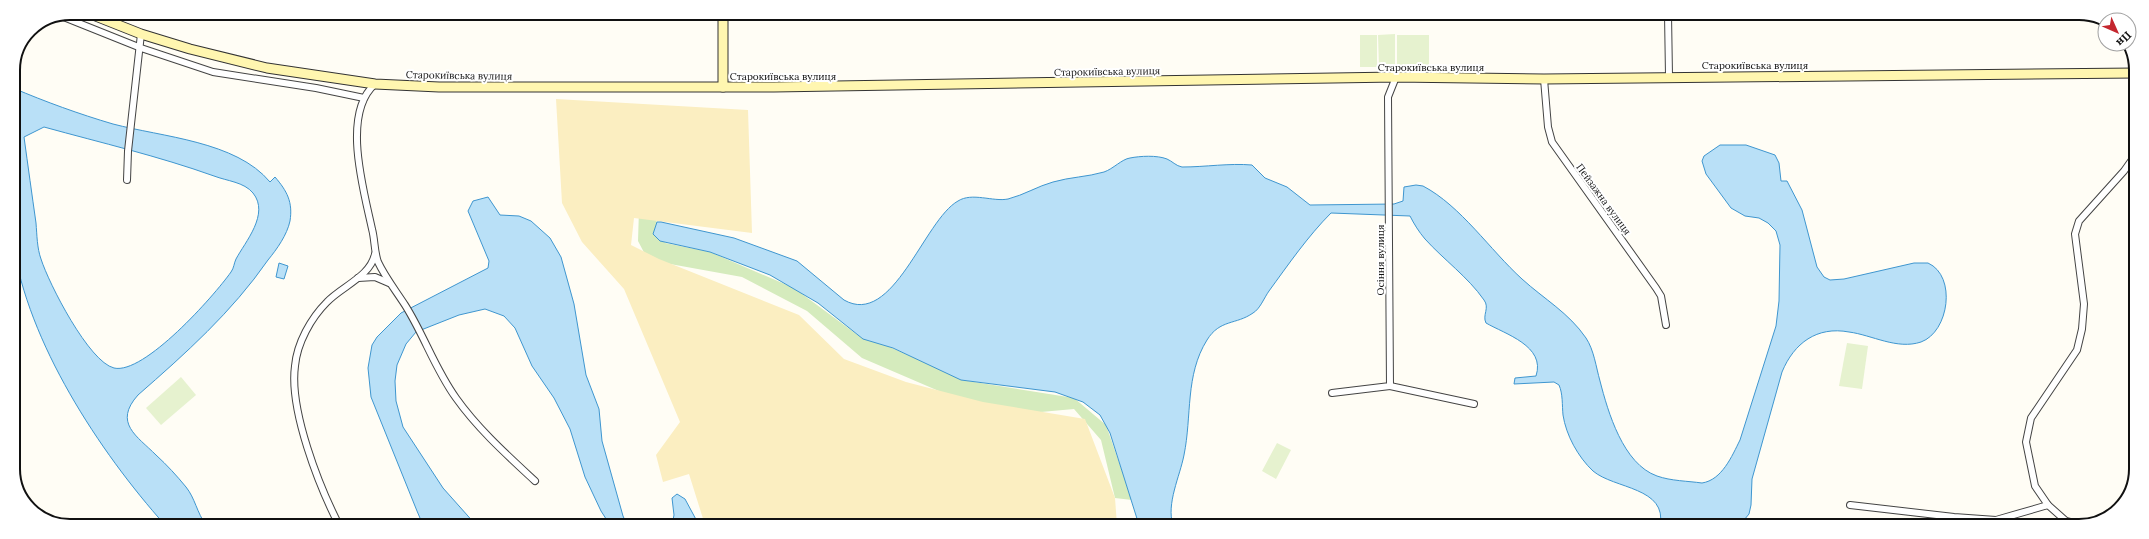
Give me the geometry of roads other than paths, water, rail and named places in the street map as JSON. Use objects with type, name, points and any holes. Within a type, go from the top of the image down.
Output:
[{"type":"street","points":[[72,20],[141,48],[223,75],[316,88],[364,98]]},
{"type":"street","name":"Старокиївська вулиця","points":[[106,20],[141,34],[208,55],[267,68],[375,84],[439,87],[723,87],[1396,77],[1544,79],[1670,76],[2129,73]]},
{"type":"street","points":[[723,20],[723,87]]},
{"type":"street","points":[[1668,20],[1670,76]]},
{"type":"street","points":[[127,180],[132,113],[141,48],[139,41],[141,34]]},
{"type":"street","name":"Осіння вулиця","points":[[1390,386],[1388,97],[1396,77]]},
{"type":"street","name":"Пейзажна вулиця","points":[[1544,79],[1548,127],[1552,142],[1661,296],[1666,325]]},
{"type":"street","points":[[375,84],[367,92],[360,112],[358,159],[378,261],[405,305],[447,385],[483,430],[535,481]]},
{"type":"street","points":[[2064,519],[2048,505],[2035,486],[2026,442],[2032,418],[2077,350],[2082,329],[2084,304],[2075,234],[2080,221],[2129,164]]},
{"type":"street","points":[[336,519],[321,485],[309,452],[296,398],[294,367],[302,340],[318,312],[334,295],[367,270],[374,261],[374,238]]},
{"type":"street","points":[[357,279],[375,277],[391,284]]},
{"type":"street","points":[[1332,393],[1390,386],[1474,404]]},
{"type":"street","points":[[1850,505],[1982,519]]},
{"type":"street","points":[[1999,519],[2048,505]]},
{"type":"water","points":[[20,91],[63,108],[113,124],[197,142],[218,149],[238,157],[256,168],[270,182],[275,177],[283,187],[290,202],[291,214],[287,231],[278,247],[239,297],[207,332],[138,395],[131,405],[128,414],[130,428],[186,487],[192,496],[202,519],[160,519],[140,496],[92,430],[70,394],[50,357],[34,319],[21,281]],"holes":[[[44,127],[151,156],[245,186],[253,193],[258,201],[259,210],[254,228],[236,259],[232,270],[210,298],[160,347],[143,359],[127,367],[114,368],[104,363],[93,352],[82,337],[71,321],[45,271],[38,246],[24,137]]]},
{"type":"water","points":[[1720,145],[1746,145],[1775,155],[1779,163],[1781,181],[1787,181],[1802,210],[1817,267],[1824,277],[1830,280],[1844,279],[1914,263],[1928,263],[1937,270],[1943,279],[1946,291],[1946,304],[1938,327],[1931,336],[1921,342],[1912,344],[1894,343],[1849,332],[1837,331],[1817,334],[1800,345],[1787,362],[1782,372],[1752,479],[1751,505],[1749,514],[1745,519],[1660,519],[1660,513],[1656,503],[1648,496],[1602,477],[1593,471],[1582,459],[1570,438],[1563,415],[1562,396],[1559,385],[1554,382],[1514,384],[1515,378],[1536,376],[1538,366],[1535,357],[1530,349],[1522,342],[1486,323],[1486,303],[1484,300],[1471,284],[1432,247],[1417,228],[1410,216],[1331,213],[1298,251],[1260,306],[1247,317],[1223,325],[1212,333],[1200,353],[1195,367],[1190,396],[1184,455],[1172,499],[1172,519],[1137,519],[1110,433],[1100,415],[1083,402],[1055,392],[961,380],[893,348],[863,339],[818,303],[770,275],[710,252],[660,241],[653,234],[657,222],[661,222],[734,238],[797,261],[844,300],[862,305],[878,299],[893,286],[945,212],[958,201],[970,197],[1002,200],[1008,199],[1053,182],[1104,172],[1130,158],[1154,156],[1167,159],[1182,167],[1235,164],[1252,165],[1265,178],[1287,187],[1310,205],[1394,204],[1403,201],[1404,187],[1416,185],[1423,186],[1450,205],[1463,217],[1522,279],[1572,321],[1586,338],[1591,348],[1603,393],[1613,422],[1626,449],[1635,460],[1645,470],[1662,478],[1702,483],[1709,481],[1721,472],[1730,460],[1740,440],[1776,326],[1779,301],[1780,245],[1776,231],[1768,223],[1759,218],[1745,216],[1731,208],[1706,174],[1702,161],[1704,156]]},
{"type":"water","points":[[488,197],[500,215],[519,216],[531,221],[550,238],[561,257],[574,304],[586,375],[599,409],[602,441],[624,519],[606,519],[585,477],[570,429],[554,398],[532,366],[515,328],[504,316],[485,309],[459,315],[416,332],[406,344],[397,365],[395,381],[396,401],[403,427],[443,488],[471,519],[420,519],[371,397],[368,368],[372,345],[377,337],[401,313],[488,268],[489,261],[468,211],[473,201]]},
{"type":"water","points":[[279,263],[288,266],[284,279],[276,277]]},
{"type":"water","points":[[677,494],[685,499],[696,519],[673,519],[672,498]]}]
